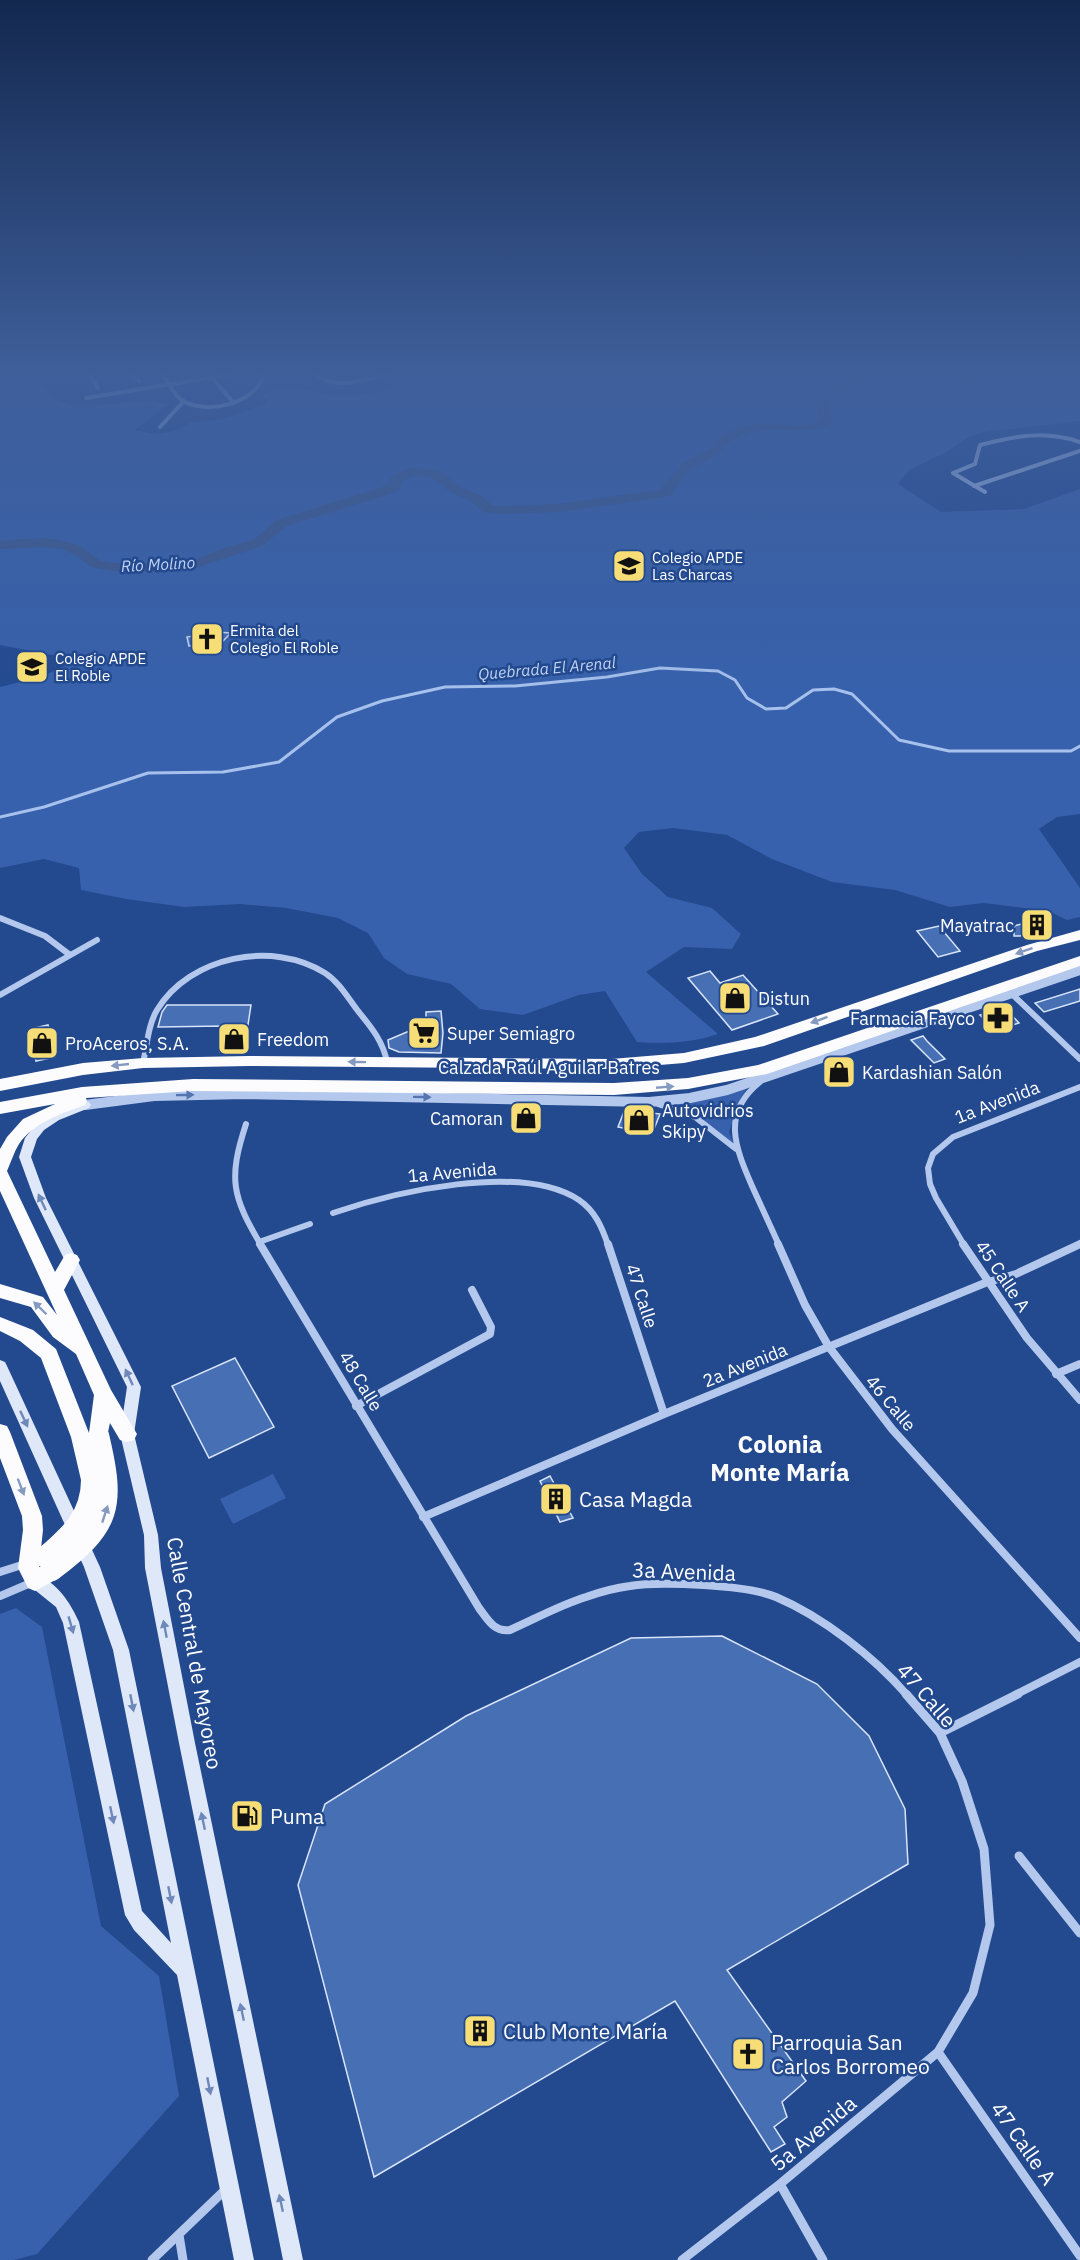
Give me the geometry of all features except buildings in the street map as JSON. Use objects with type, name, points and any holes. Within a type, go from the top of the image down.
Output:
[{"type":"highway","name":"Calzada Raúl Aguilar Batres","points":[[0,1085],[83,1069],[143,1063],[249,1060],[611,1064],[684,1058],[758,1042],[1032,948],[1080,935]]},
{"type":"highway","name":"Calzada Raúl Aguilar Batres","points":[[0,1108],[84,1099],[106,1091],[145,1087],[233,1084],[614,1089],[661,1088],[716,1081],[761,1070],[1080,961]]},
{"type":"highway","points":[[614,1089],[644,1102]]},
{"type":"highway","points":[[106,1091],[20,1130],[6,1150],[0,1171],[104,1395],[127,1434]]},
{"type":"highway","points":[[55,1290],[71,1260]]},
{"type":"highway","points":[[6,1293],[37,1302],[60,1332],[84,1350]]},
{"type":"highway","points":[[0,1324],[27,1335],[49,1354],[81,1437],[91,1480],[90,1503],[84,1519],[75,1532],[40,1568]]},
{"type":"highway","points":[[40,1568],[89,1542],[106,1516],[109,1488],[99,1435],[104,1395]]},
{"type":"highway","points":[[0,1432],[32,1516],[40,1568]]},
{"type":"main road","points":[[0,1092],[21,1081]]},
{"type":"main road","name":"Calle Central de Mayoreo","points":[[84,1099],[59,1112],[34,1133],[25,1157],[40,1198],[134,1387],[127,1434],[151,1535],[153,1568],[187,1743],[293,2260]]},
{"type":"main road","points":[[0,1366],[92,1567],[116,1632],[244,2260]]},
{"type":"main road","points":[[40,1568],[71,1622],[134,1915],[140,1924],[186,1970]]},
{"type":"street","points":[[965,480],[985,492]]},
{"type":"street","points":[[974,486],[991,480]]},
{"type":"street","points":[[2,920],[45,936],[70,955]]},
{"type":"street","points":[[0,995],[98,940]]},
{"type":"street","points":[[143,1063],[152,1021],[171,990],[197,971],[214,964],[258,957],[294,961],[327,974],[368,1023],[386,1050],[387,1062]]},
{"type":"street","points":[[84,1099],[245,1094],[644,1102],[709,1095],[1080,970]]},
{"type":"street","points":[[1012,994],[1080,1059]]},
{"type":"street","name":"46 Calle","points":[[765,1078],[749,1089],[738,1105],[734,1133],[736,1149],[805,1305],[829,1347],[892,1429],[1080,1638]]},
{"type":"street","name":"1a Avenida","points":[[932,1156],[953,1137],[1080,1087]]},
{"type":"street","name":"46 Calle","points":[[644,1102],[681,1110],[695,1117],[736,1149]]},
{"type":"street","name":"48 Calle","points":[[246,1124],[233,1163],[234,1180],[238,1200],[259,1242],[479,1608],[494,1627],[501,1631],[510,1630]]},
{"type":"street","name":"45 Calle A","points":[[932,1156],[927,1166],[931,1190],[986,1283],[1056,1374],[1080,1400]]},
{"type":"street","name":"1a Avenida","points":[[333,1213],[387,1195],[460,1185],[540,1186],[574,1197]]},
{"type":"street","name":"47 Calle","points":[[574,1197],[596,1216],[602,1226],[664,1414]]},
{"type":"street","points":[[259,1242],[310,1224]]},
{"type":"street","name":"2a Avenida","points":[[423,1517],[664,1414],[986,1283],[1016,1274],[1080,1244]]},
{"type":"street","points":[[356,1406],[490,1334],[491,1327],[472,1290]]},
{"type":"street","points":[[1056,1374],[1080,1364]]},
{"type":"street","points":[[0,1572],[40,1568]]},
{"type":"street","points":[[0,1596],[40,1568]]},
{"type":"street","name":"3a Avenida","points":[[510,1630],[594,1594],[648,1584],[734,1588],[774,1596],[822,1621]]},
{"type":"street","name":"47 Calle","points":[[822,1621],[893,1679],[940,1733],[962,1781]]},
{"type":"street","points":[[940,1733],[1080,1662]]},
{"type":"street","name":"5a Avenida","points":[[682,2260],[780,2184],[938,2052],[973,1993],[990,1925],[984,1849],[962,1781]]},
{"type":"street","points":[[1019,1856],[1080,1933]]},
{"type":"street","name":"47 Calle A","points":[[938,2052],[1080,2256]]},
{"type":"street","points":[[780,2184],[823,2260]]},
{"type":"street","points":[[152,2260],[230,2187]]},
{"type":"street","points":[[179,2235],[183,2260]]},
{"type":"shaded area","points":[[0,480],[901,480],[898,484],[941,512],[1024,509],[1080,489],[1080,814],[1057,817],[1039,829],[1080,888],[1080,917],[1067,920],[1048,911],[984,903],[950,907],[895,890],[832,882],[772,859],[727,835],[673,828],[639,832],[624,848],[642,874],[668,897],[712,908],[741,934],[732,949],[684,947],[646,972],[718,1034],[668,1043],[637,1042],[605,991],[579,995],[523,1015],[480,1009],[451,984],[407,974],[384,958],[368,933],[338,918],[286,908],[240,904],[184,907],[81,890],[79,868],[44,859],[0,868],[0,687],[43,676],[78,660],[0,645]]},
{"type":"shaded area","points":[[748,1087],[729,1132],[736,1149],[698,1117],[669,1104]]},
{"type":"shaded area","points":[[273,1474],[286,1498],[233,1524],[220,1499]]},
{"type":"shaded area","points":[[16,1608],[42,1627],[101,1926],[159,1976],[179,2096],[37,2254],[14,2260],[0,2260],[0,1614]]},
{"type":"waterway","name":"Río Molino","points":[[0,545],[42,542],[64,545],[81,552],[96,564],[104,566],[126,568],[183,566],[208,561],[226,552],[258,543],[282,523],[391,489],[396,485],[397,480]]},
{"type":"waterway","name":"Río Molino","points":[[444,480],[457,490],[477,499],[488,509],[499,510],[560,508],[660,494],[666,492],[675,480]]},
{"type":"waterway","name":"Quebrada El Arenal","points":[[0,817],[44,807],[148,773],[223,772],[279,762],[337,717],[382,701],[445,687],[515,686],[607,677],[660,668],[718,671],[735,680],[747,698],[766,709],[786,708],[813,690],[834,689],[852,694],[899,740],[949,751],[1071,751],[1080,746]]},
{"type":"place","name":"Colegio APDE Las Charcas","points":[[629,566]]},
{"type":"place","name":"Ermita del Colegio El Roble","points":[[207,639]]},
{"type":"place","name":"Colegio APDE El Roble","points":[[32,667]]},
{"type":"place","name":"Mayatrac","points":[[1037,925]]},
{"type":"place","name":"Distun","points":[[735,998]]},
{"type":"place","name":"Farmacia Fayco","points":[[998,1018]]},
{"type":"place","name":"Super Semiagro","points":[[424,1033]]},
{"type":"place","name":"Freedom","points":[[234,1039]]},
{"type":"place","name":"ProAceros, S.A.","points":[[42,1043]]},
{"type":"place","name":"Kardashian Salón","points":[[839,1072]]},
{"type":"place","name":"Camoran","points":[[526,1118]]},
{"type":"place","name":"Autovidrios Skipy","points":[[639,1120]]},
{"type":"place","name":"Casa Magda","points":[[556,1499]]},
{"type":"place","name":"Puma","points":[[247,1816]]},
{"type":"place","name":"Club Monte María","points":[[480,2031]]},
{"type":"place","name":"Parroquia San Carlos Borromeo","points":[[748,2054]]},
{"type":"district","name":"Colonia Monte María","points":[[780,1458]]}]
